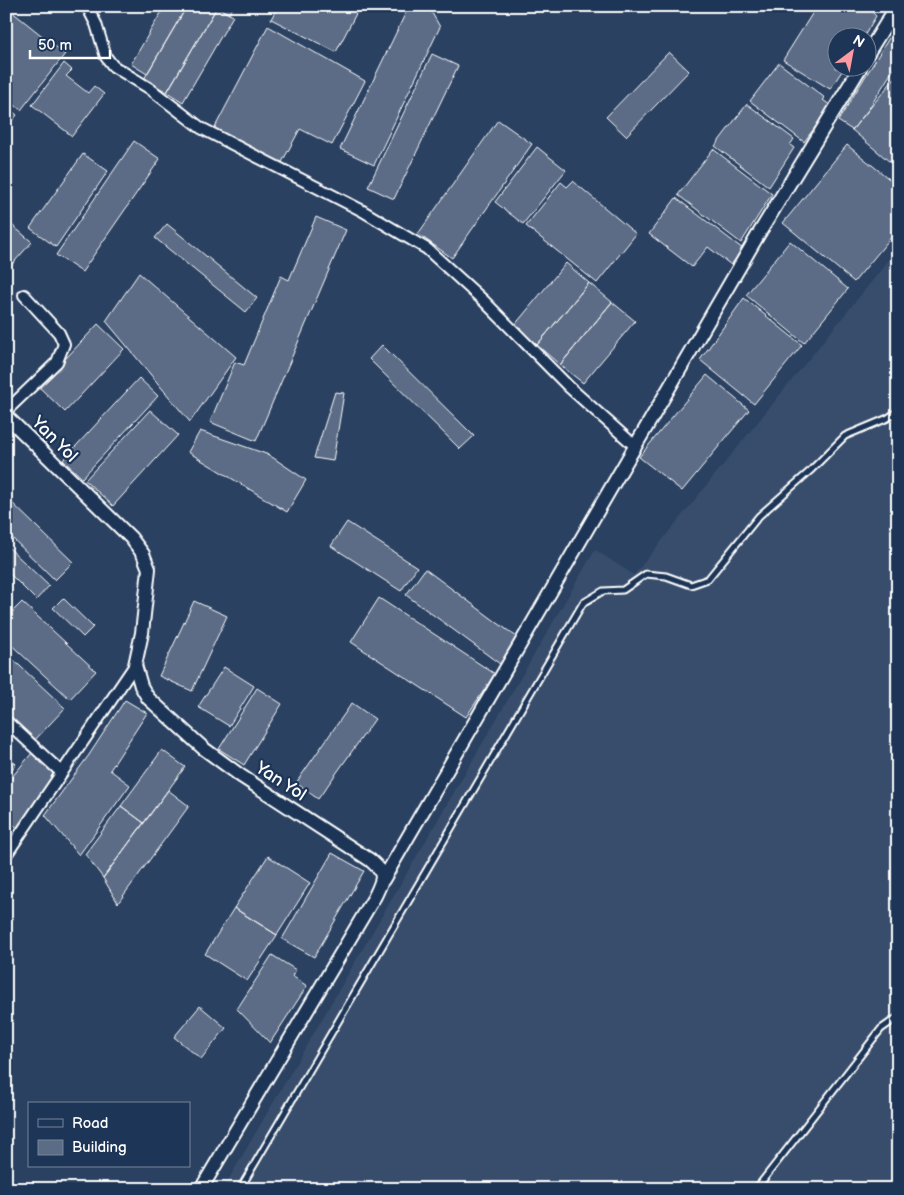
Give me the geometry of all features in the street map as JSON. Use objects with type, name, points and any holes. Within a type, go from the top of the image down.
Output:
[{"type":"street","points":[[87,6],[96,24],[106,57],[113,66],[149,88],[201,128],[361,210],[427,249],[484,302],[569,387],[635,446]]},
{"type":"street","points":[[876,40],[897,6]]},
{"type":"street","points":[[201,1189],[375,896],[758,235],[854,78]]},
{"type":"street","points":[[6,411],[57,362],[64,344],[59,333],[24,295]]},
{"type":"street","name":"Yan Yol","points":[[6,416],[131,538],[143,554],[148,569],[148,589],[136,666],[141,686],[148,698],[203,748],[242,776],[370,860],[381,870],[383,880]]},
{"type":"street","points":[[6,855],[136,666]]},
{"type":"street","points":[[6,721],[62,773]]},
{"type":"lane","points":[[240,1189],[583,602],[603,591],[623,590],[646,574],[666,576],[691,585],[708,579],[759,516],[846,436],[898,412]]},
{"type":"lane","points":[[756,1189],[881,1029],[898,1017]]},
{"type":"shaded area","points":[[898,249],[898,1189],[223,1189],[595,550],[634,575]]},
{"type":"building","points":[[165,6],[187,6],[147,74],[131,64]]},
{"type":"building","points":[[187,6],[217,7],[167,92],[144,79]]},
{"type":"building","points":[[216,6],[234,6],[229,14]]},
{"type":"building","points":[[278,6],[360,6],[336,52],[271,19]]},
{"type":"building","points":[[409,6],[428,6],[440,27],[374,165],[340,149]]},
{"type":"building","points":[[817,6],[866,6],[876,16],[869,28],[826,28],[826,78],[837,78],[830,89],[783,60]]},
{"type":"building","points":[[6,7],[65,54],[21,110],[6,99]]},
{"type":"building","points":[[217,7],[233,16],[183,102],[167,92]]},
{"type":"building","points":[[268,26],[365,81],[332,145],[300,129],[281,164],[214,129]]},
{"type":"building","points":[[889,38],[898,43],[898,62],[868,110],[852,130],[838,121],[864,78],[876,78],[876,59]]},
{"type":"building","points":[[669,52],[689,71],[626,136],[606,117]]},
{"type":"building","points":[[432,54],[458,66],[394,199],[368,187]]},
{"type":"building","points":[[64,63],[72,70],[66,76],[88,93],[94,86],[104,94],[72,136],[32,105]]},
{"type":"building","points":[[779,63],[825,98],[823,100],[831,106],[804,142],[750,101]]},
{"type":"building","points":[[898,74],[898,153],[890,162],[852,130]]},
{"type":"building","points":[[747,104],[794,139],[790,145],[794,148],[769,187],[715,146]]},
{"type":"building","points":[[6,106],[17,115],[6,128]]},
{"type":"building","points":[[498,120],[532,144],[452,258],[418,234]]},
{"type":"building","points":[[134,141],[160,159],[82,272],[56,255]]},
{"type":"building","points":[[847,145],[898,186],[898,229],[854,282],[783,223]]},
{"type":"building","points":[[537,147],[566,170],[523,224],[495,202]]},
{"type":"building","points":[[713,149],[772,194],[741,243],[678,195]]},
{"type":"building","points":[[83,154],[108,171],[56,247],[30,228]]},
{"type":"building","points":[[573,181],[636,234],[597,283],[526,226],[561,182],[567,187]]},
{"type":"building","points":[[676,198],[743,249],[731,265],[708,247],[692,267],[649,234]]},
{"type":"building","points":[[316,217],[346,230],[256,441],[210,422],[235,362],[244,365],[281,276],[289,280]]},
{"type":"building","points":[[6,220],[32,242],[6,271]]},
{"type":"building","points":[[167,224],[257,298],[246,312],[155,238]]},
{"type":"building","points":[[790,241],[848,289],[804,343],[746,295]]},
{"type":"building","points":[[566,263],[589,283],[537,345],[514,326]]},
{"type":"building","points":[[139,273],[236,357],[190,422],[106,321]]},
{"type":"building","points":[[589,283],[612,302],[560,365],[537,345]]},
{"type":"building","points":[[744,298],[802,345],[754,404],[700,360]]},
{"type":"building","points":[[612,302],[635,321],[583,383],[560,365]]},
{"type":"building","points":[[98,324],[124,349],[65,412],[39,387]]},
{"type":"building","points":[[382,345],[474,436],[460,449],[369,359]]},
{"type":"building","points":[[707,375],[749,410],[682,491],[639,457]]},
{"type":"building","points":[[139,378],[158,396],[82,478],[63,460]]},
{"type":"building","points":[[335,392],[344,393],[333,461],[314,458]]},
{"type":"building","points":[[150,410],[178,435],[113,506],[85,480]]},
{"type":"building","points":[[200,431],[269,455],[306,480],[287,512],[188,452]]},
{"type":"building","points":[[6,497],[73,562],[55,580],[6,532]]},
{"type":"building","points":[[347,522],[417,567],[401,591],[331,546]]},
{"type":"building","points":[[6,545],[49,586],[36,600],[6,570]]},
{"type":"building","points":[[425,569],[518,638],[500,664],[406,595]]},
{"type":"building","points":[[63,598],[93,627],[83,637],[53,608]]},
{"type":"building","points":[[379,598],[495,674],[466,717],[351,642]]},
{"type":"building","points":[[194,601],[227,616],[192,691],[159,676]]},
{"type":"building","points":[[22,602],[96,671],[70,699],[6,640],[6,618]]},
{"type":"building","points":[[6,653],[65,708],[33,742],[6,717]]},
{"type":"building","points":[[224,667],[254,686],[229,726],[198,707]]},
{"type":"building","points":[[257,688],[282,704],[244,765],[219,749]]},
{"type":"building","points":[[125,700],[147,713],[110,770],[130,785],[79,855],[45,815],[89,755]]},
{"type":"building","points":[[352,703],[375,719],[318,799],[296,783]]},
{"type":"building","points":[[162,750],[185,767],[144,823],[121,806]]},
{"type":"building","points":[[32,753],[54,771],[36,808],[19,829],[6,819],[6,784]]},
{"type":"building","points":[[6,756],[16,764],[6,777]]},
{"type":"building","points":[[168,790],[189,806],[118,903],[103,878]]},
{"type":"building","points":[[121,806],[144,823],[103,878],[85,854]]},
{"type":"building","points":[[332,853],[364,871],[314,957],[282,939]]},
{"type":"building","points":[[268,856],[310,883],[277,935],[234,908]]},
{"type":"building","points":[[234,908],[277,935],[247,981],[205,954]]},
{"type":"building","points":[[272,955],[296,970],[292,976],[307,986],[270,1043],[237,1009]]},
{"type":"building","points":[[200,1006],[226,1028],[201,1059],[174,1037]]}]
